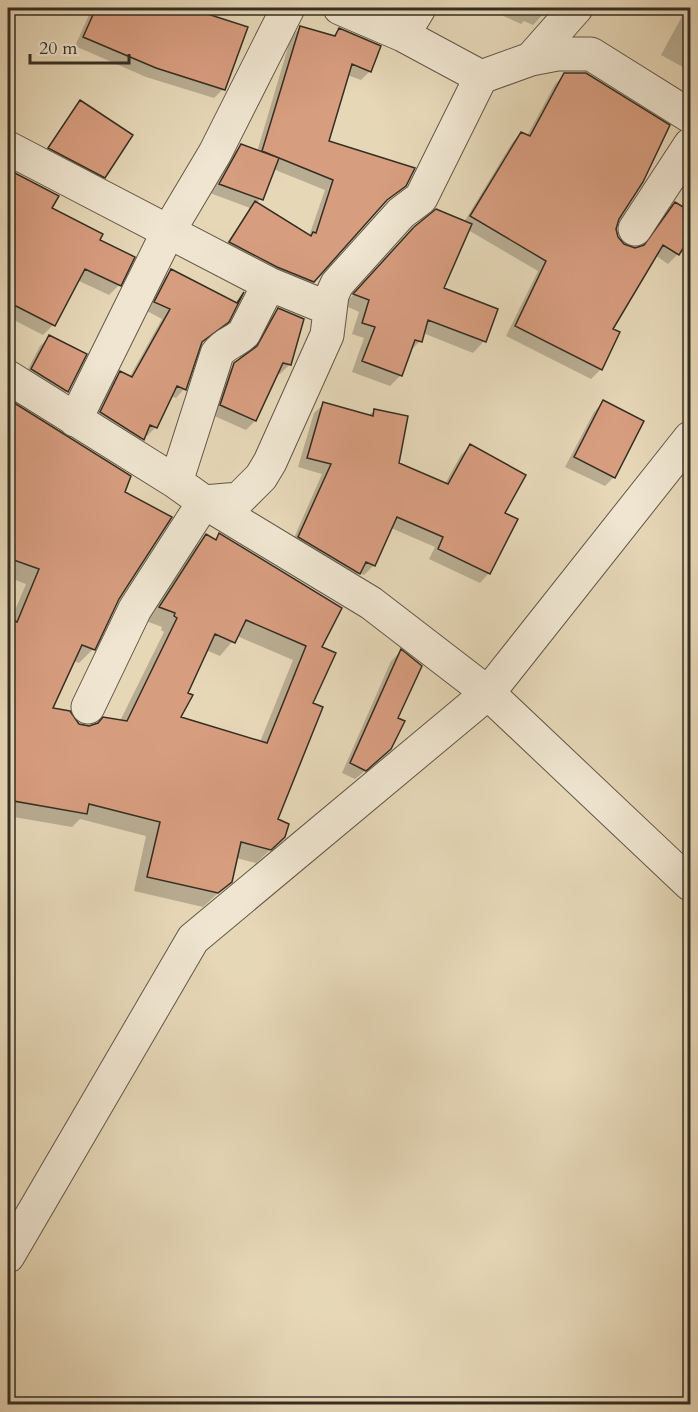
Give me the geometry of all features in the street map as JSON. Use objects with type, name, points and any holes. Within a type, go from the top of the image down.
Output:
[{"type":"street","points":[[75,420],[168,232],[215,153],[288,8]]},
{"type":"street","points":[[340,8],[404,36],[481,77]]},
{"type":"street","points":[[404,36],[419,8]]},
{"type":"street","points":[[531,59],[576,8]]},
{"type":"street","points":[[204,502],[239,500],[261,477],[327,335],[330,309],[337,284],[401,213],[421,198],[481,77],[531,59],[557,54],[591,54],[690,116]]},
{"type":"street","points":[[8,147],[269,284],[330,309]]},
{"type":"street","points":[[635,229],[685,166]]},
{"type":"street","points":[[176,482],[217,354],[223,346],[240,338],[244,333],[269,284]]},
{"type":"street","points":[[8,377],[176,482],[204,502],[371,603],[488,693],[690,884]]},
{"type":"street","points":[[8,1256],[193,939],[488,693],[690,438]]},
{"type":"street","points":[[88,707],[135,609],[204,502]]},
{"type":"building","points":[[96,8],[189,8],[248,27],[225,90],[156,68],[83,37]]},
{"type":"building","points":[[300,26],[335,36],[339,28],[381,46],[371,72],[352,64],[329,141],[415,168],[406,186],[387,200],[314,282],[277,267],[229,242],[255,201],[311,236],[313,232],[316,233],[333,180],[262,151]]},
{"type":"building","points":[[564,73],[586,73],[670,125],[643,182],[619,219],[616,229],[618,237],[624,244],[635,248],[644,245],[675,202],[690,211],[690,237],[679,255],[663,245],[613,329],[620,332],[602,370],[515,326],[546,261],[470,216],[521,132],[530,136]]},
{"type":"building","points":[[80,100],[133,135],[105,178],[48,148]]},
{"type":"building","points":[[241,144],[279,158],[263,200],[219,184]]},
{"type":"building","points":[[11,171],[59,196],[52,208],[103,234],[100,240],[135,257],[121,286],[85,269],[55,326],[8,302],[8,176]]},
{"type":"building","points":[[436,209],[472,224],[444,288],[498,309],[486,342],[428,320],[422,342],[415,340],[402,376],[362,361],[375,327],[362,323],[369,300],[353,294],[414,227]]},
{"type":"building","points":[[171,269],[237,303],[244,292],[229,322],[202,342],[186,390],[177,386],[157,428],[150,425],[144,440],[100,412],[120,371],[132,377],[170,309],[154,302]]},
{"type":"building","points":[[278,308],[304,319],[291,365],[283,363],[256,421],[220,405],[234,363],[257,346]]},
{"type":"building","points":[[49,335],[87,354],[68,392],[31,369]]},
{"type":"building","points":[[8,399],[131,476],[125,492],[172,517],[119,599],[95,650],[82,645],[53,708],[70,711],[79,724],[89,726],[98,723],[103,717],[127,721],[177,618],[174,616],[175,613],[159,607],[206,534],[216,540],[219,533],[342,608],[322,647],[336,653],[313,703],[323,707],[278,819],[289,824],[285,837],[271,850],[241,842],[232,882],[218,893],[147,877],[160,822],[89,804],[87,814],[8,800],[8,616],[17,622],[39,569],[8,558]],"holes":[[[246,620],[306,646],[267,743],[181,717],[193,695],[188,693],[215,634],[235,643]]]},
{"type":"building","points":[[603,400],[644,421],[615,478],[574,457]]},
{"type":"building","points":[[323,402],[373,416],[374,409],[408,416],[399,463],[448,484],[470,444],[526,475],[505,513],[518,519],[490,574],[438,549],[443,537],[397,517],[375,566],[366,562],[360,574],[298,537],[331,464],[307,458]]},
{"type":"building","points":[[401,649],[422,666],[398,718],[405,721],[391,749],[366,771],[350,763]]}]
